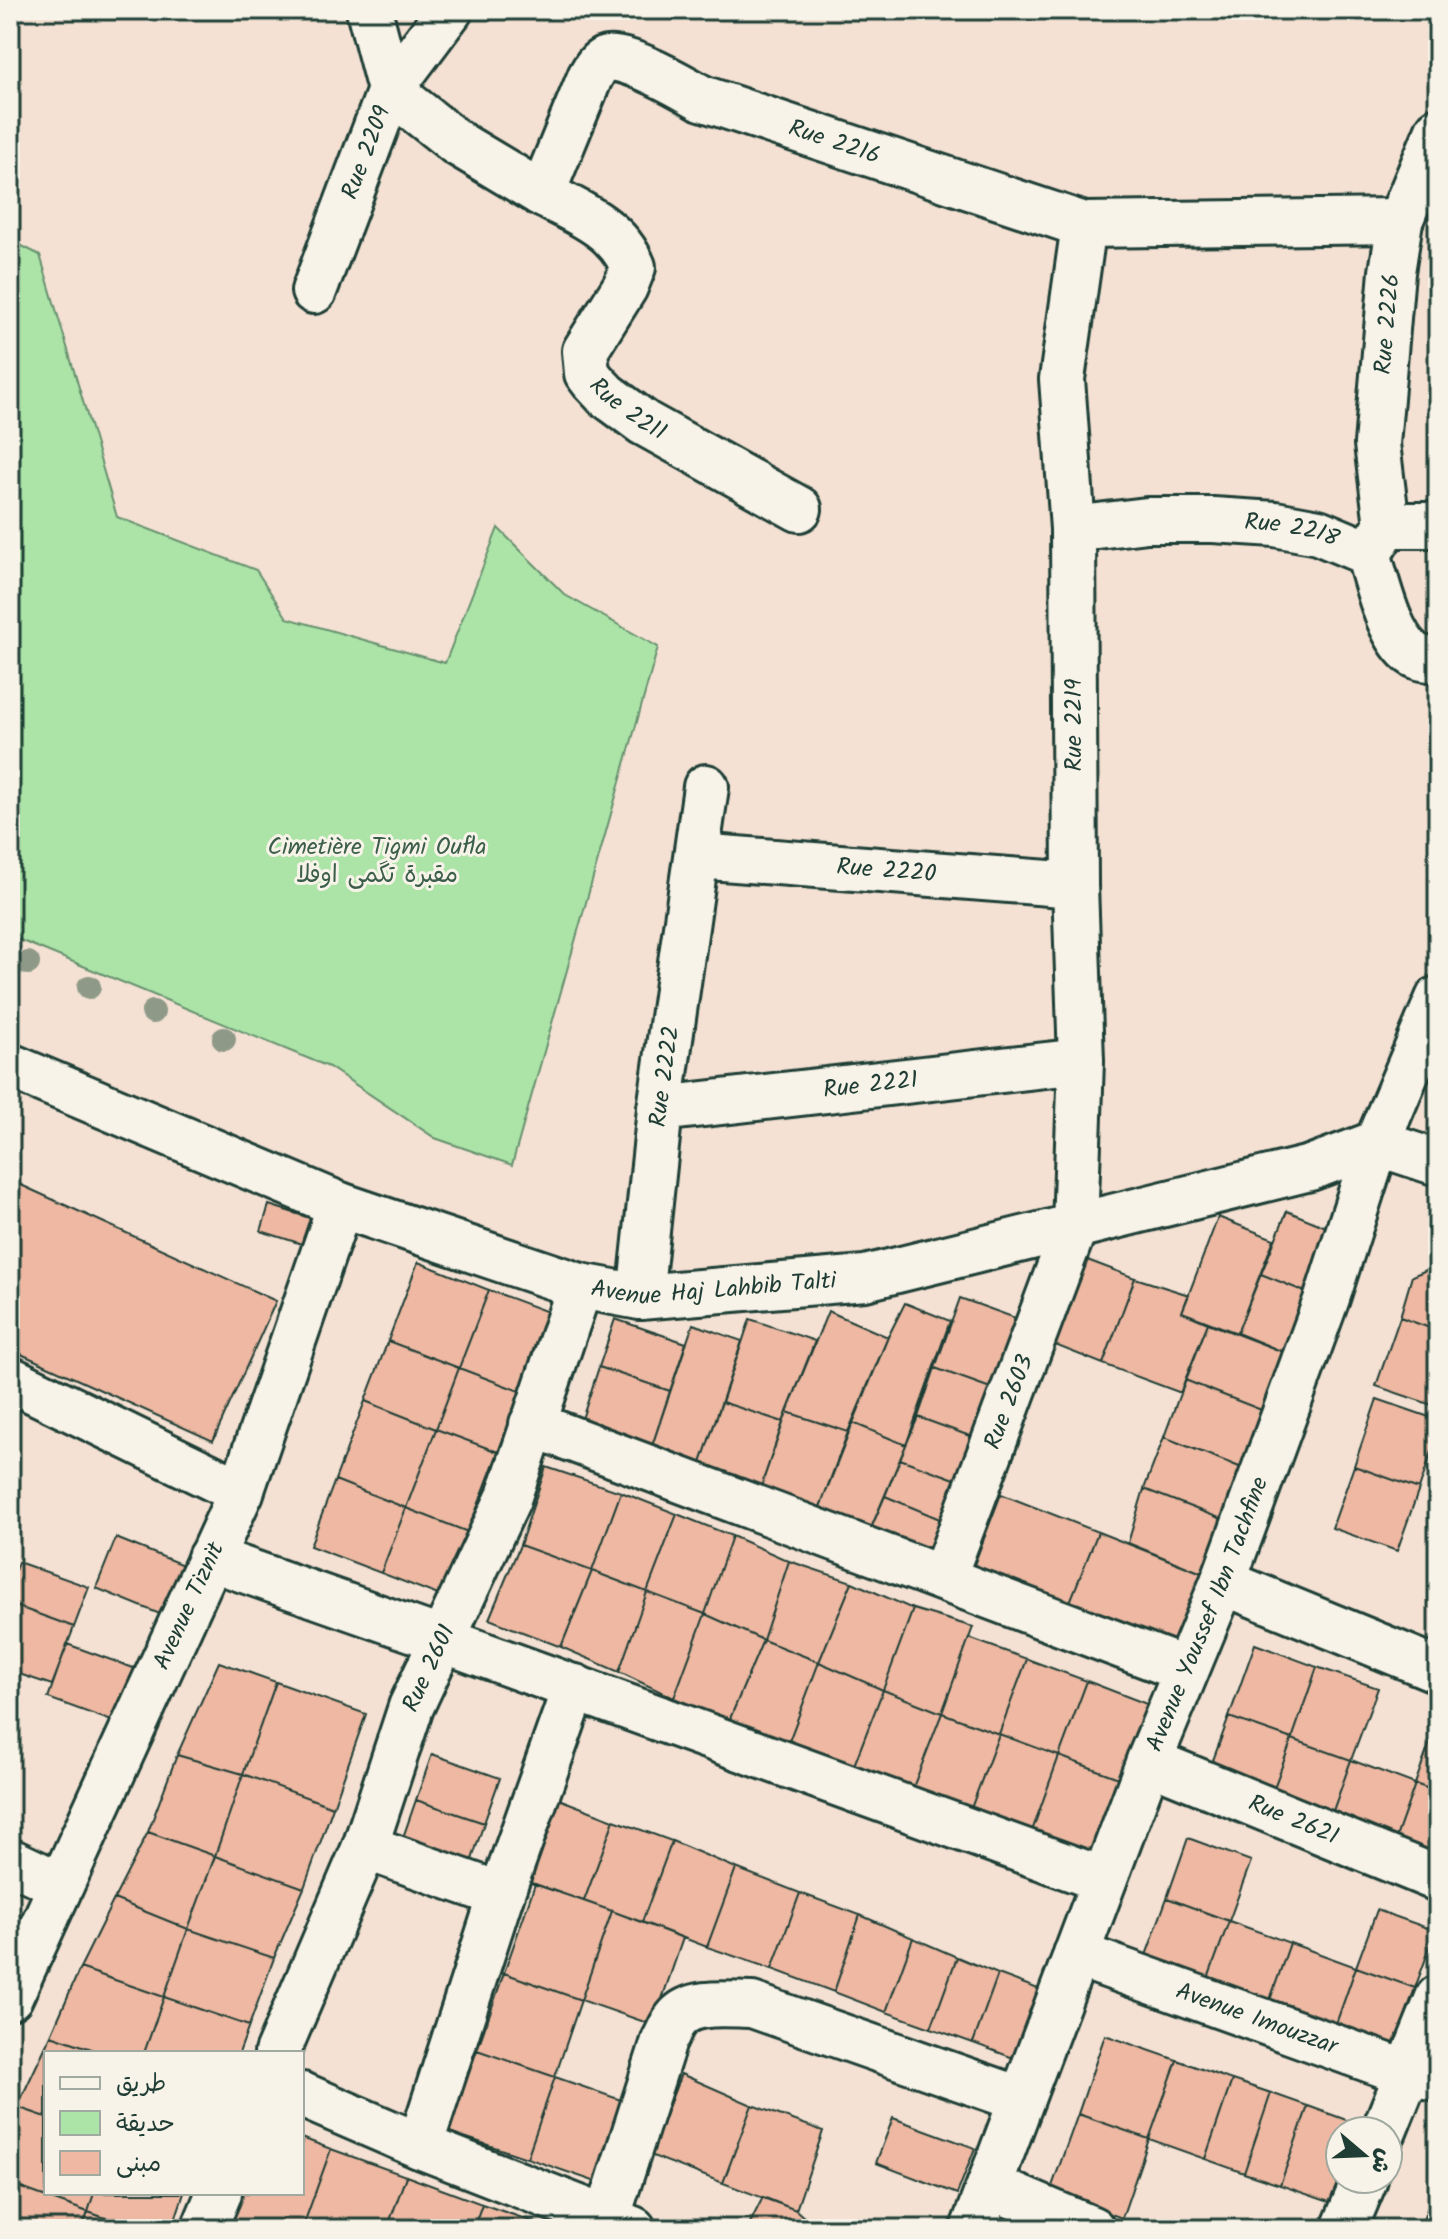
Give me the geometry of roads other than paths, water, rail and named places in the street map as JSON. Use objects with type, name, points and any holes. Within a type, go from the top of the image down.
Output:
[{"type":"street","name":"Rue 2209","points":[[314,291],[390,90],[369,10]]},
{"type":"street","points":[[450,10],[390,90],[457,143],[542,194]]},
{"type":"street","name":"Rue 2216","points":[[542,194],[590,77],[598,63],[615,59],[668,79],[702,98],[1084,225],[1400,221]]},
{"type":"street","name":"Rue 2226","points":[[1378,539],[1377,444],[1392,272],[1400,221],[1438,130]]},
{"type":"street","name":"Rue 2211","points":[[542,194],[606,229],[628,254],[633,267],[625,287],[585,351],[587,373],[593,381],[606,395],[644,423],[799,509]]},
{"type":"street","name":"Rue 2219","points":[[1075,1226],[1081,1061],[1075,885],[1073,529],[1062,379],[1084,225]]},
{"type":"street","name":"Rue 2218","points":[[1073,529],[1147,520],[1213,520],[1275,524],[1378,539],[1387,611],[1403,643],[1414,655],[1438,660]]},
{"type":"street","points":[[1378,539],[1438,525]]},
{"type":"street","name":"Rue 2222","points":[[640,1297],[660,1109],[706,787]]},
{"type":"street","name":"Rue 2220","points":[[697,856],[1075,885]]},
{"type":"street","name":"Avenue Youssef Ibn Tachfine","points":[[973,2229],[1149,1761],[1223,1582],[1327,1298],[1377,1143],[1438,999]]},
{"type":"street","name":"Rue 2221","points":[[660,1109],[1081,1061]]},
{"type":"street","name":"Avenue Haj Lahbib Talti","points":[[10,1066],[340,1205],[580,1286],[640,1297],[865,1278],[1310,1168],[1377,1143]]},
{"type":"street","points":[[1377,1143],[1438,1163]]},
{"type":"street","name":"Avenue Tiznit","points":[[10,1997],[241,1492],[340,1205]]},
{"type":"street","name":"Rue 2603","points":[[943,1578],[1075,1226]]},
{"type":"street","name":"Rue 2601","points":[[278,2051],[365,1847],[411,1707],[508,1499],[580,1286]]},
{"type":"street","points":[[13,1388],[241,1492]]},
{"type":"street","points":[[532,1424],[1186,1670]]},
{"type":"street","points":[[210,1558],[1104,1880]]},
{"type":"street","points":[[1223,1582],[1438,1670]]},
{"type":"street","points":[[420,2146],[501,1895],[575,1687]]},
{"type":"street","name":"Rue 2621","points":[[1149,1761],[1438,1879]]},
{"type":"street","points":[[365,1847],[501,1895]]},
{"type":"street","points":[[10,1861],[61,1885]]},
{"type":"street","name":"Avenue Imouzzar","points":[[1076,1954],[1423,2076]]},
{"type":"street","points":[[1395,2115],[1423,2076],[1438,1998]]},
{"type":"street","points":[[304,2096],[420,2146],[620,2224],[664,2041],[677,2017],[688,2010],[714,2004],[752,2005],[1020,2099]]},
{"type":"street","points":[[990,2186],[1092,2229]]},
{"type":"street","points":[[204,2229],[218,2195]]},
{"type":"street","points":[[1344,2229],[1358,2195]]},
{"type":"park label","name":"Cimetière Tigmi Oufla مقبرة تگمی اوفلا","points":[[377,861]]}]
